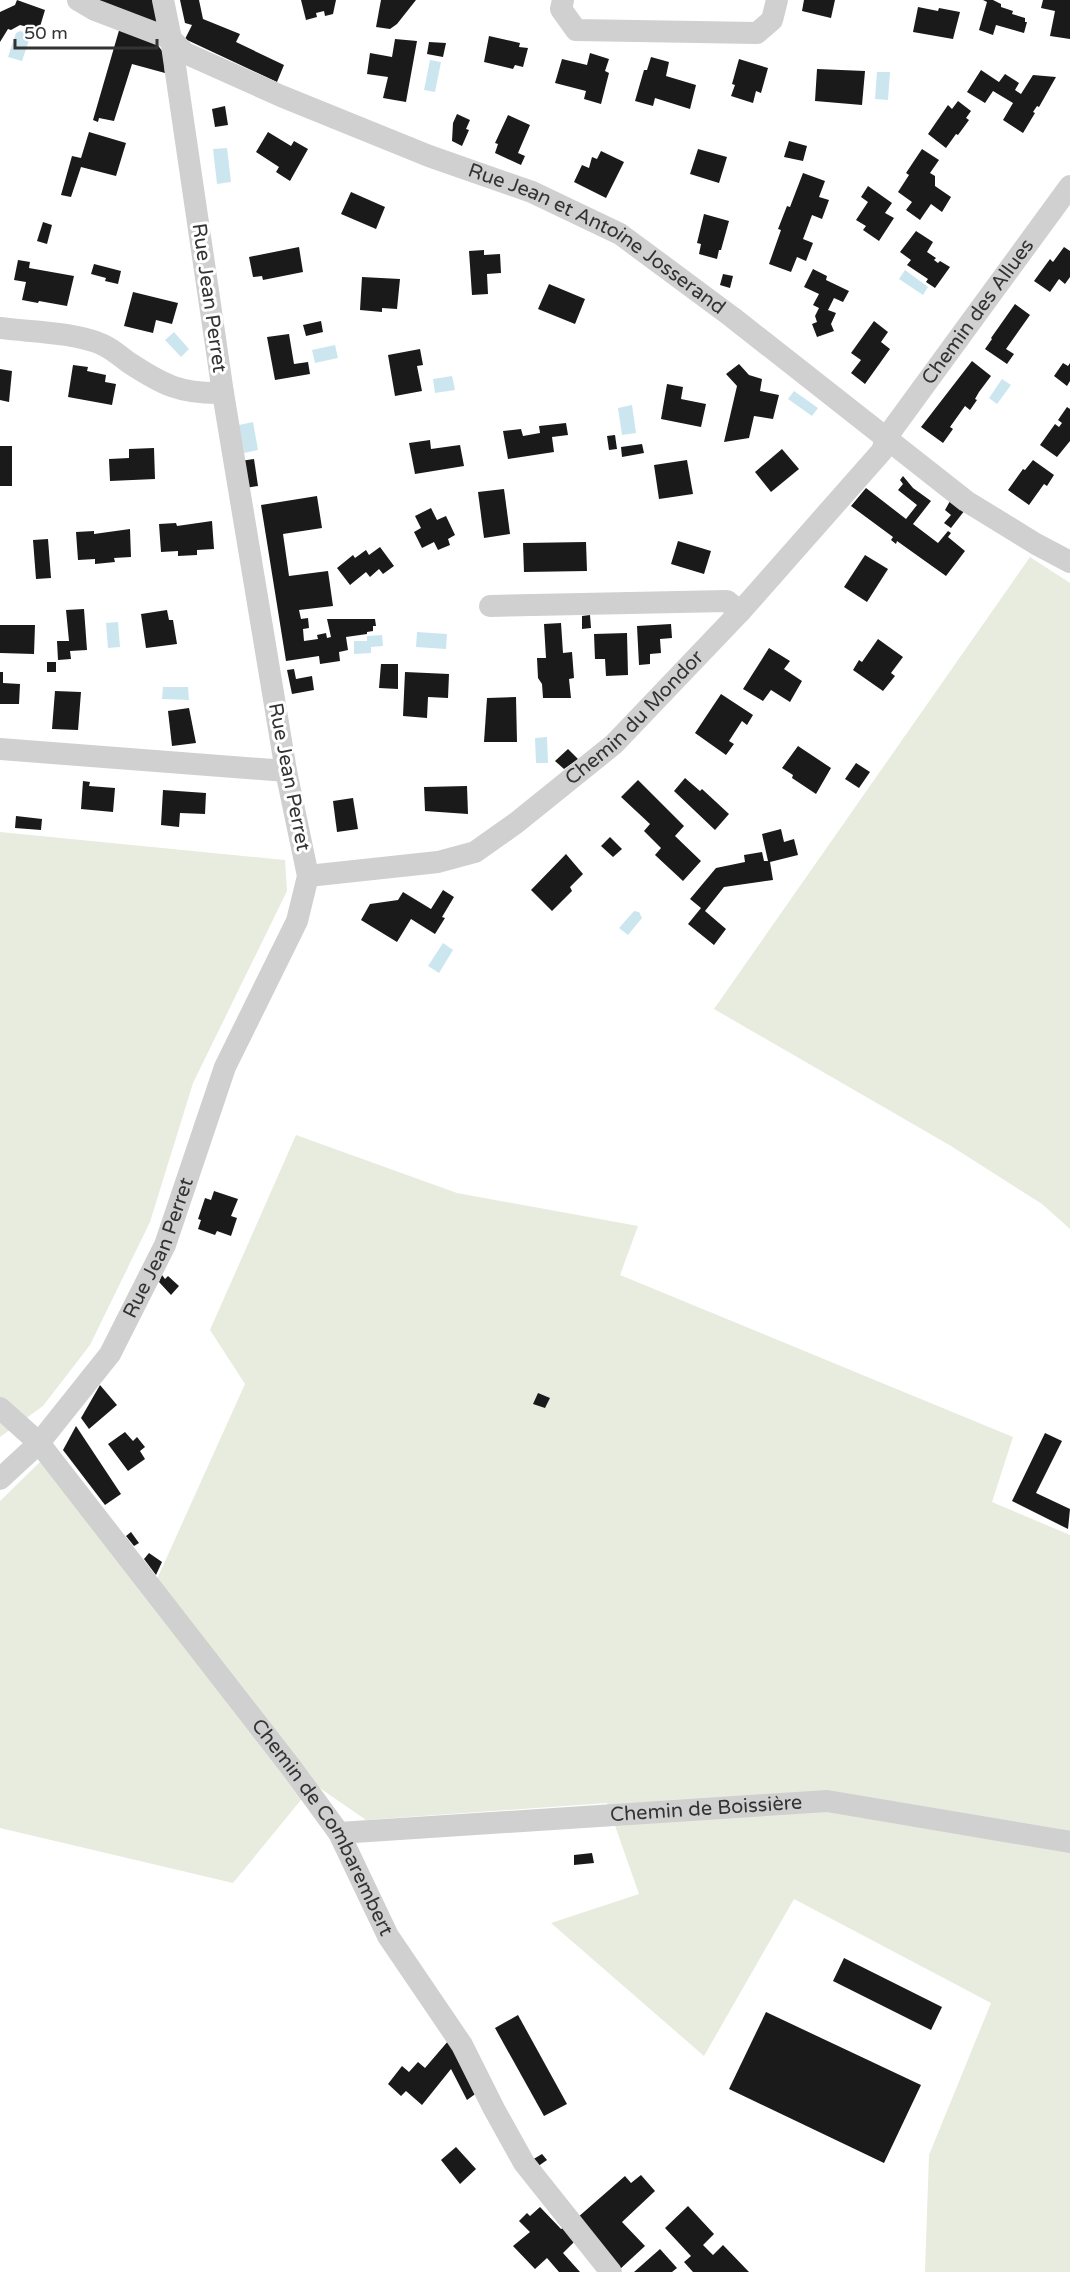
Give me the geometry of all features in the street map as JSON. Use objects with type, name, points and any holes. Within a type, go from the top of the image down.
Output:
[{"type":"street","name":"Rue Jean et Antoine Josserand","points":[[78,0],[95,10],[171,39],[185,53],[281,96],[429,156],[532,192],[620,234],[732,317],[966,501],[1070,562]]},
{"type":"street","name":"Rue Jean Perret","points":[[0,1479],[39,1443],[110,1354],[165,1245],[225,1067],[297,921],[308,876],[286,771],[223,393],[171,39],[163,0]]},
{"type":"street","points":[[563,0],[561,9],[576,30],[757,33],[772,20],[777,0]]},
{"type":"street","name":"Chemin des Allues","points":[[886,438],[1070,186]]},
{"type":"street","points":[[0,328],[78,338],[101,344],[159,382],[179,390],[202,394],[223,393]]},
{"type":"street","name":"Chemin du Mondor","points":[[308,876],[438,862],[475,852],[516,823],[614,744],[740,612],[882,451],[886,438]]},
{"type":"street","points":[[490,606],[727,601],[740,612]]},
{"type":"street","points":[[0,749],[286,771]]},
{"type":"street","name":"Chemin de Combarembert","points":[[0,1408],[39,1443],[293,1770],[339,1833],[388,1936],[462,2045],[524,2163],[611,2272]]},
{"type":"street","name":"Chemin de Boissière","points":[[339,1833],[827,1801],[1070,1842]]},
{"type":"shaded area","points":[[1030,557],[1070,583],[1070,1229],[1042,1204],[951,1146],[714,1009]]},
{"type":"shaded area","points":[[0,832],[285,860],[287,891],[193,1083],[150,1222],[90,1345],[43,1406],[0,1437]]},
{"type":"shaded area","points":[[296,1135],[457,1193],[638,1226],[620,1275],[1013,1437],[992,1502],[1070,1535],[1070,2272],[925,2272],[929,2155],[991,2003],[794,1899],[704,2056],[551,1923],[639,1894],[607,1803],[366,1820],[314,1784],[233,1883],[0,1828],[0,1501],[40,1462],[148,1599],[245,1384],[210,1330]]},
{"type":"water","points":[[20,31],[28,33],[30,37],[22,61],[8,57],[16,33]]},
{"type":"water","points":[[430,60],[441,62],[435,92],[424,90]]},
{"type":"water","points":[[877,72],[890,72],[888,100],[875,99]]},
{"type":"water","points":[[227,148],[231,182],[217,184],[213,149]]},
{"type":"water","points":[[905,270],[928,287],[923,295],[899,279]]},
{"type":"water","points":[[174,332],[189,349],[181,357],[165,340]]},
{"type":"water","points":[[335,345],[338,358],[315,363],[312,350]]},
{"type":"water","points":[[452,376],[455,390],[435,393],[433,379]]},
{"type":"water","points":[[1002,379],[1011,385],[997,404],[989,398]]},
{"type":"water","points":[[794,391],[818,408],[812,416],[788,399]]},
{"type":"water","points":[[632,405],[636,433],[622,435],[618,408]]},
{"type":"water","points":[[253,422],[258,450],[244,453],[239,425]]},
{"type":"water","points":[[118,622],[120,647],[108,648],[106,623]]},
{"type":"water","points":[[417,632],[447,634],[446,649],[416,647]]},
{"type":"water","points":[[382,635],[383,646],[371,647],[371,653],[354,654],[354,641],[367,641],[367,636]]},
{"type":"water","points":[[163,687],[188,687],[189,700],[162,699]]},
{"type":"water","points":[[547,737],[548,763],[536,763],[535,738]]},
{"type":"water","points":[[634,911],[639,912],[642,918],[628,935],[619,928]]},
{"type":"water","points":[[443,943],[453,950],[439,973],[428,966]]},
{"type":"building","points":[[17,0],[45,10],[39,30],[20,25],[11,30],[8,29],[0,42],[0,12],[15,5]]},
{"type":"building","points":[[91,0],[157,0],[159,23]]},
{"type":"building","points":[[180,0],[199,0],[203,19],[240,34],[236,42],[284,65],[277,82],[185,39],[192,25],[185,23]]},
{"type":"building","points":[[301,0],[336,0],[333,14],[325,16],[324,11],[316,13],[317,17],[306,20]]},
{"type":"building","points":[[381,0],[416,0],[397,24],[390,29],[376,27]]},
{"type":"building","points":[[804,0],[835,0],[831,18],[802,11]]},
{"type":"building","points":[[983,0],[993,0],[1001,4],[1001,7],[1013,11],[1012,14],[1025,18],[1027,22],[1024,33],[996,25],[993,35],[979,30],[987,2]]},
{"type":"building","points":[[1043,0],[1070,0],[1070,39],[1050,36],[1055,11],[1041,8]]},
{"type":"building","points":[[918,7],[960,12],[953,39],[913,32]]},
{"type":"building","points":[[120,27],[152,38],[163,52],[165,73],[132,64],[114,121],[99,118],[98,122],[93,120]]},
{"type":"building","points":[[489,36],[520,43],[519,47],[528,48],[523,67],[515,65],[513,69],[484,62]]},
{"type":"building","points":[[395,39],[417,41],[406,102],[383,98],[388,77],[367,74],[370,53],[392,57]]},
{"type":"building","points":[[429,42],[446,43],[443,57],[427,54]]},
{"type":"building","points":[[590,53],[609,59],[605,71],[609,73],[601,104],[584,99],[586,91],[555,83],[562,59],[587,65]]},
{"type":"building","points":[[651,57],[669,62],[666,76],[696,85],[690,109],[655,98],[653,106],[635,101],[644,70],[647,70]]},
{"type":"building","points":[[739,59],[768,68],[761,93],[756,91],[753,103],[731,96]]},
{"type":"building","points":[[817,69],[865,71],[862,105],[815,101]]},
{"type":"building","points":[[981,70],[999,82],[1005,74],[1019,83],[1015,90],[1021,94],[1033,75],[1056,77],[1039,107],[1037,106],[1033,112],[1035,113],[1023,133],[1003,120],[1013,103],[993,91],[985,103],[967,92]]},
{"type":"building","points":[[958,101],[971,111],[966,118],[969,120],[946,148],[928,134],[948,105],[952,109]]},
{"type":"building","points":[[225,106],[228,125],[215,127],[212,109]]},
{"type":"building","points":[[457,114],[470,120],[466,129],[469,130],[462,146],[452,141],[453,123]]},
{"type":"building","points":[[508,115],[530,125],[518,153],[525,156],[521,165],[495,153],[498,144],[495,143]]},
{"type":"building","points":[[89,132],[126,143],[116,176],[81,167],[71,197],[61,195],[72,156],[81,158]]},
{"type":"building","points":[[268,132],[291,146],[294,141],[308,149],[290,181],[276,172],[279,167],[256,152]]},
{"type":"building","points":[[789,141],[807,146],[803,161],[784,157]]},
{"type":"building","points":[[698,149],[727,157],[719,183],[690,174]]},
{"type":"building","points":[[922,149],[939,160],[930,173],[935,176],[935,186],[951,197],[942,212],[931,204],[920,220],[906,210],[912,202],[898,192],[909,175],[906,173]]},
{"type":"building","points":[[601,151],[624,162],[606,198],[574,182],[582,165],[589,168],[592,157],[597,159]]},
{"type":"building","points":[[803,173],[825,181],[819,197],[829,200],[822,219],[812,215],[803,239],[813,243],[806,261],[797,257],[791,272],[769,264],[781,230],[778,229],[787,206],[790,207]]},
{"type":"building","points":[[868,186],[892,203],[885,213],[894,218],[879,241],[863,230],[866,226],[856,220],[868,202],[861,197]]},
{"type":"building","points":[[351,192],[385,207],[376,229],[341,214]]},
{"type":"building","points":[[704,214],[729,221],[717,259],[699,254],[701,244],[697,243]]},
{"type":"building","points":[[43,222],[52,225],[47,244],[37,241]]},
{"type":"building","points":[[916,231],[933,242],[927,252],[936,258],[934,260],[950,267],[935,288],[926,282],[928,279],[907,265],[911,260],[900,252]]},
{"type":"building","points":[[299,247],[303,272],[263,280],[262,276],[253,277],[249,257]]},
{"type":"building","points":[[1064,247],[1070,251],[1070,277],[1065,284],[1059,279],[1050,292],[1034,281],[1050,259],[1053,262]]},
{"type":"building","points":[[484,250],[484,255],[500,254],[501,273],[487,274],[488,294],[472,295],[469,251]]},
{"type":"building","points":[[18,260],[30,262],[29,268],[74,276],[67,306],[22,300],[26,282],[14,280]]},
{"type":"building","points":[[94,264],[121,271],[118,284],[91,274]]},
{"type":"building","points":[[813,269],[827,276],[826,280],[849,291],[843,302],[834,298],[828,310],[836,313],[831,324],[834,331],[817,337],[812,324],[817,322],[815,316],[819,308],[813,305],[819,294],[804,287]]},
{"type":"building","points":[[723,274],[733,276],[730,288],[720,285]]},
{"type":"building","points":[[362,277],[400,279],[397,309],[382,308],[382,312],[360,310]]},
{"type":"building","points":[[549,284],[585,299],[575,324],[538,309]]},
{"type":"building","points":[[133,292],[178,303],[172,324],[156,320],[153,333],[124,326]]},
{"type":"building","points":[[1015,304],[1030,315],[1006,349],[1014,354],[1007,364],[985,349]]},
{"type":"building","points":[[321,321],[323,332],[306,336],[303,325]]},
{"type":"building","points":[[874,321],[888,332],[881,342],[890,349],[865,384],[851,373],[861,360],[851,353]]},
{"type":"building","points":[[289,334],[294,364],[308,362],[310,374],[275,380],[267,337]]},
{"type":"building","points":[[420,349],[423,365],[417,366],[422,391],[395,396],[388,355]]},
{"type":"building","points":[[972,361],[991,376],[979,392],[970,410],[965,406],[950,427],[953,429],[943,443],[921,427]]},
{"type":"building","points":[[1063,363],[1068,366],[1070,363],[1070,381],[1067,386],[1054,376]]},
{"type":"building","points":[[739,364],[749,375],[762,379],[760,391],[779,395],[773,419],[754,416],[749,438],[724,442],[737,386],[726,374]]},
{"type":"building","points":[[73,365],[88,367],[87,371],[106,375],[105,382],[116,384],[112,405],[68,397]]},
{"type":"building","points":[[0,369],[12,371],[9,402],[0,400]]},
{"type":"building","points":[[667,384],[683,387],[681,399],[706,404],[701,427],[661,419]]},
{"type":"building","points":[[1067,407],[1070,409],[1070,441],[1057,457],[1040,445],[1055,424],[1059,427],[1062,423],[1058,420]]},
{"type":"building","points":[[566,423],[568,435],[552,437],[554,452],[508,459],[503,431],[521,429],[523,436],[540,433],[539,426]]},
{"type":"building","points":[[615,435],[617,449],[609,450],[607,436]]},
{"type":"building","points":[[430,440],[431,449],[460,445],[464,466],[415,474],[409,443]]},
{"type":"building","points":[[642,444],[644,453],[622,457],[621,447]]},
{"type":"building","points":[[0,446],[12,446],[12,486],[0,486]]},
{"type":"building","points":[[154,448],[155,479],[110,481],[109,459],[129,458],[129,449]]},
{"type":"building","points":[[782,449],[799,469],[771,492],[755,472]]},
{"type":"building","points":[[254,459],[258,486],[245,488],[240,461]]},
{"type":"building","points":[[687,460],[693,494],[659,499],[654,465]]},
{"type":"building","points":[[1033,460],[1054,475],[1047,486],[1044,484],[1029,505],[1008,490],[1023,469],[1025,470]]},
{"type":"building","points":[[903,476],[913,488],[931,501],[913,524],[938,543],[948,531],[951,533],[948,537],[965,551],[946,576],[897,541],[896,544],[891,540],[893,537],[851,506],[866,488],[906,519],[917,505],[898,490],[903,484],[900,480]]},
{"type":"building","points":[[504,489],[510,534],[484,538],[478,492]]},
{"type":"building","points":[[317,496],[322,528],[283,534],[289,576],[328,571],[333,606],[299,610],[301,619],[308,618],[309,628],[303,629],[304,641],[318,639],[317,635],[326,633],[327,638],[331,637],[327,619],[375,619],[376,626],[373,626],[373,631],[367,634],[346,637],[348,650],[339,652],[340,661],[320,664],[319,656],[286,661],[261,505]]},
{"type":"building","points":[[950,501],[965,510],[951,528],[944,523],[951,515],[945,510]]},
{"type":"building","points":[[431,508],[437,520],[446,516],[455,535],[448,539],[450,545],[438,550],[434,542],[422,548],[414,532],[421,528],[415,516]]},
{"type":"building","points":[[212,521],[214,549],[197,550],[197,555],[178,556],[178,551],[161,552],[159,524],[176,523],[177,526]]},
{"type":"building","points":[[130,529],[131,557],[114,558],[115,562],[95,564],[95,559],[78,560],[76,532],[94,531],[94,534]]},
{"type":"building","points":[[48,539],[51,578],[36,579],[33,540]]},
{"type":"building","points":[[678,541],[711,551],[704,574],[671,564]]},
{"type":"building","points":[[586,542],[587,571],[524,572],[523,543]]},
{"type":"building","points":[[380,547],[394,566],[383,574],[379,569],[370,577],[366,572],[350,585],[337,568],[353,555],[355,558],[366,550],[369,555]]},
{"type":"building","points":[[865,555],[888,569],[867,602],[844,587]]},
{"type":"building","points":[[84,609],[87,650],[70,651],[71,659],[58,660],[57,641],[69,641],[66,610]]},
{"type":"building","points":[[167,610],[169,620],[173,620],[177,644],[146,648],[141,614]]},
{"type":"building","points":[[590,615],[591,628],[582,629],[582,616]]},
{"type":"building","points":[[561,623],[563,653],[572,652],[574,678],[569,679],[571,698],[543,698],[542,684],[538,678],[537,658],[546,658],[544,624]]},
{"type":"building","points":[[671,624],[672,638],[660,639],[661,653],[650,654],[650,664],[639,665],[637,626]]},
{"type":"building","points":[[0,625],[35,625],[34,654],[0,653]]},
{"type":"building","points":[[627,633],[628,675],[606,676],[605,659],[595,659],[594,634]]},
{"type":"building","points":[[878,639],[903,657],[891,673],[895,676],[883,691],[853,670],[859,660],[862,662]]},
{"type":"building","points":[[769,648],[790,661],[784,669],[802,681],[790,702],[771,690],[763,701],[743,689]]},
{"type":"building","points":[[47,662],[56,662],[56,672],[47,672]]},
{"type":"building","points":[[381,664],[398,664],[398,689],[379,688]]},
{"type":"building","points":[[294,669],[296,679],[312,676],[314,690],[292,694],[287,670]]},
{"type":"building","points":[[0,672],[3,672],[3,683],[20,684],[19,704],[0,704]]},
{"type":"building","points":[[405,672],[449,674],[448,698],[428,697],[427,718],[403,716]]},
{"type":"building","points":[[55,691],[81,692],[78,730],[52,729]]},
{"type":"building","points":[[721,694],[753,715],[747,725],[742,721],[729,741],[734,744],[726,755],[695,733]]},
{"type":"building","points":[[516,697],[517,742],[484,742],[487,698]]},
{"type":"building","points":[[189,708],[196,743],[172,746],[168,711]]},
{"type":"building","points":[[798,746],[831,768],[816,794],[792,778],[793,775],[782,768]]},
{"type":"building","points":[[568,749],[578,759],[564,769],[555,761]]},
{"type":"building","points":[[856,763],[870,772],[859,788],[845,779]]},
{"type":"building","points":[[685,778],[700,791],[702,789],[729,814],[715,830],[674,791]]},
{"type":"building","points":[[638,780],[684,826],[675,836],[701,861],[683,881],[655,855],[661,848],[644,831],[650,824],[621,797]]},
{"type":"building","points":[[83,781],[90,782],[89,786],[115,788],[113,812],[81,809]]},
{"type":"building","points":[[467,786],[468,814],[425,811],[424,787]]},
{"type":"building","points":[[163,790],[206,793],[205,814],[180,813],[179,827],[161,825]]},
{"type":"building","points":[[353,798],[358,829],[337,832],[333,801]]},
{"type":"building","points":[[16,816],[42,819],[41,830],[15,828]]},
{"type":"building","points":[[781,829],[784,842],[794,839],[798,855],[770,862],[773,880],[724,887],[705,911],[726,929],[714,945],[688,924],[701,908],[690,899],[716,868],[745,862],[744,855],[762,852],[764,861],[768,861],[762,834]]},
{"type":"building","points":[[610,837],[622,849],[613,857],[601,846]]},
{"type":"building","points":[[566,854],[583,874],[570,887],[572,891],[552,911],[531,890]]},
{"type":"building","points":[[443,890],[454,897],[435,934],[411,919],[397,942],[361,920],[370,904],[398,900],[403,892],[431,909]]},
{"type":"building","points":[[214,1191],[238,1199],[231,1216],[237,1218],[231,1236],[217,1231],[215,1235],[198,1229],[201,1220],[198,1219],[205,1198],[211,1200]]},
{"type":"building","points":[[162,1275],[165,1279],[168,1276],[179,1286],[171,1295],[159,1282]]},
{"type":"building","points":[[100,1385],[117,1405],[89,1429],[81,1418]]},
{"type":"building","points":[[538,1393],[550,1398],[545,1408],[533,1404]]},
{"type":"building","points":[[76,1426],[121,1494],[105,1505],[63,1450]]},
{"type":"building","points":[[125,1432],[133,1441],[137,1437],[145,1447],[140,1451],[145,1459],[128,1471],[108,1444]]},
{"type":"building","points":[[1045,1433],[1062,1441],[1036,1493],[1070,1509],[1068,1529],[1012,1501]]},
{"type":"building","points":[[131,1532],[139,1543],[134,1546],[126,1536]]},
{"type":"building","points":[[149,1553],[162,1562],[156,1575],[144,1559]]},
{"type":"building","points":[[592,1853],[594,1863],[574,1865],[574,1855]]},
{"type":"building","points":[[844,1958],[942,2007],[931,2030],[833,1981]]},
{"type":"building","points":[[766,2012],[921,2085],[884,2163],[729,2089]]},
{"type":"building","points":[[518,2015],[567,2104],[544,2116],[495,2028]]},
{"type":"building","points":[[449,2040],[478,2092],[467,2100],[451,2069],[422,2105],[406,2091],[401,2096],[388,2084],[402,2066],[409,2072],[418,2062],[425,2068]]},
{"type":"building","points":[[456,2147],[476,2169],[460,2184],[441,2160]]},
{"type":"building","points":[[542,2154],[547,2160],[537,2167],[532,2160]]},
{"type":"building","points":[[641,2175],[655,2191],[622,2222],[645,2246],[619,2270],[577,2218],[625,2176],[631,2183]]},
{"type":"building","points":[[688,2206],[714,2234],[703,2245],[713,2255],[723,2245],[749,2272],[693,2272],[684,2262],[691,2256],[665,2228]]},
{"type":"building","points":[[540,2207],[561,2229],[567,2226],[577,2239],[563,2253],[580,2272],[559,2272],[547,2258],[535,2269],[513,2246],[530,2232],[519,2221],[527,2213],[530,2216]]},
{"type":"building","points":[[660,2249],[677,2268],[672,2272],[634,2272]]}]
